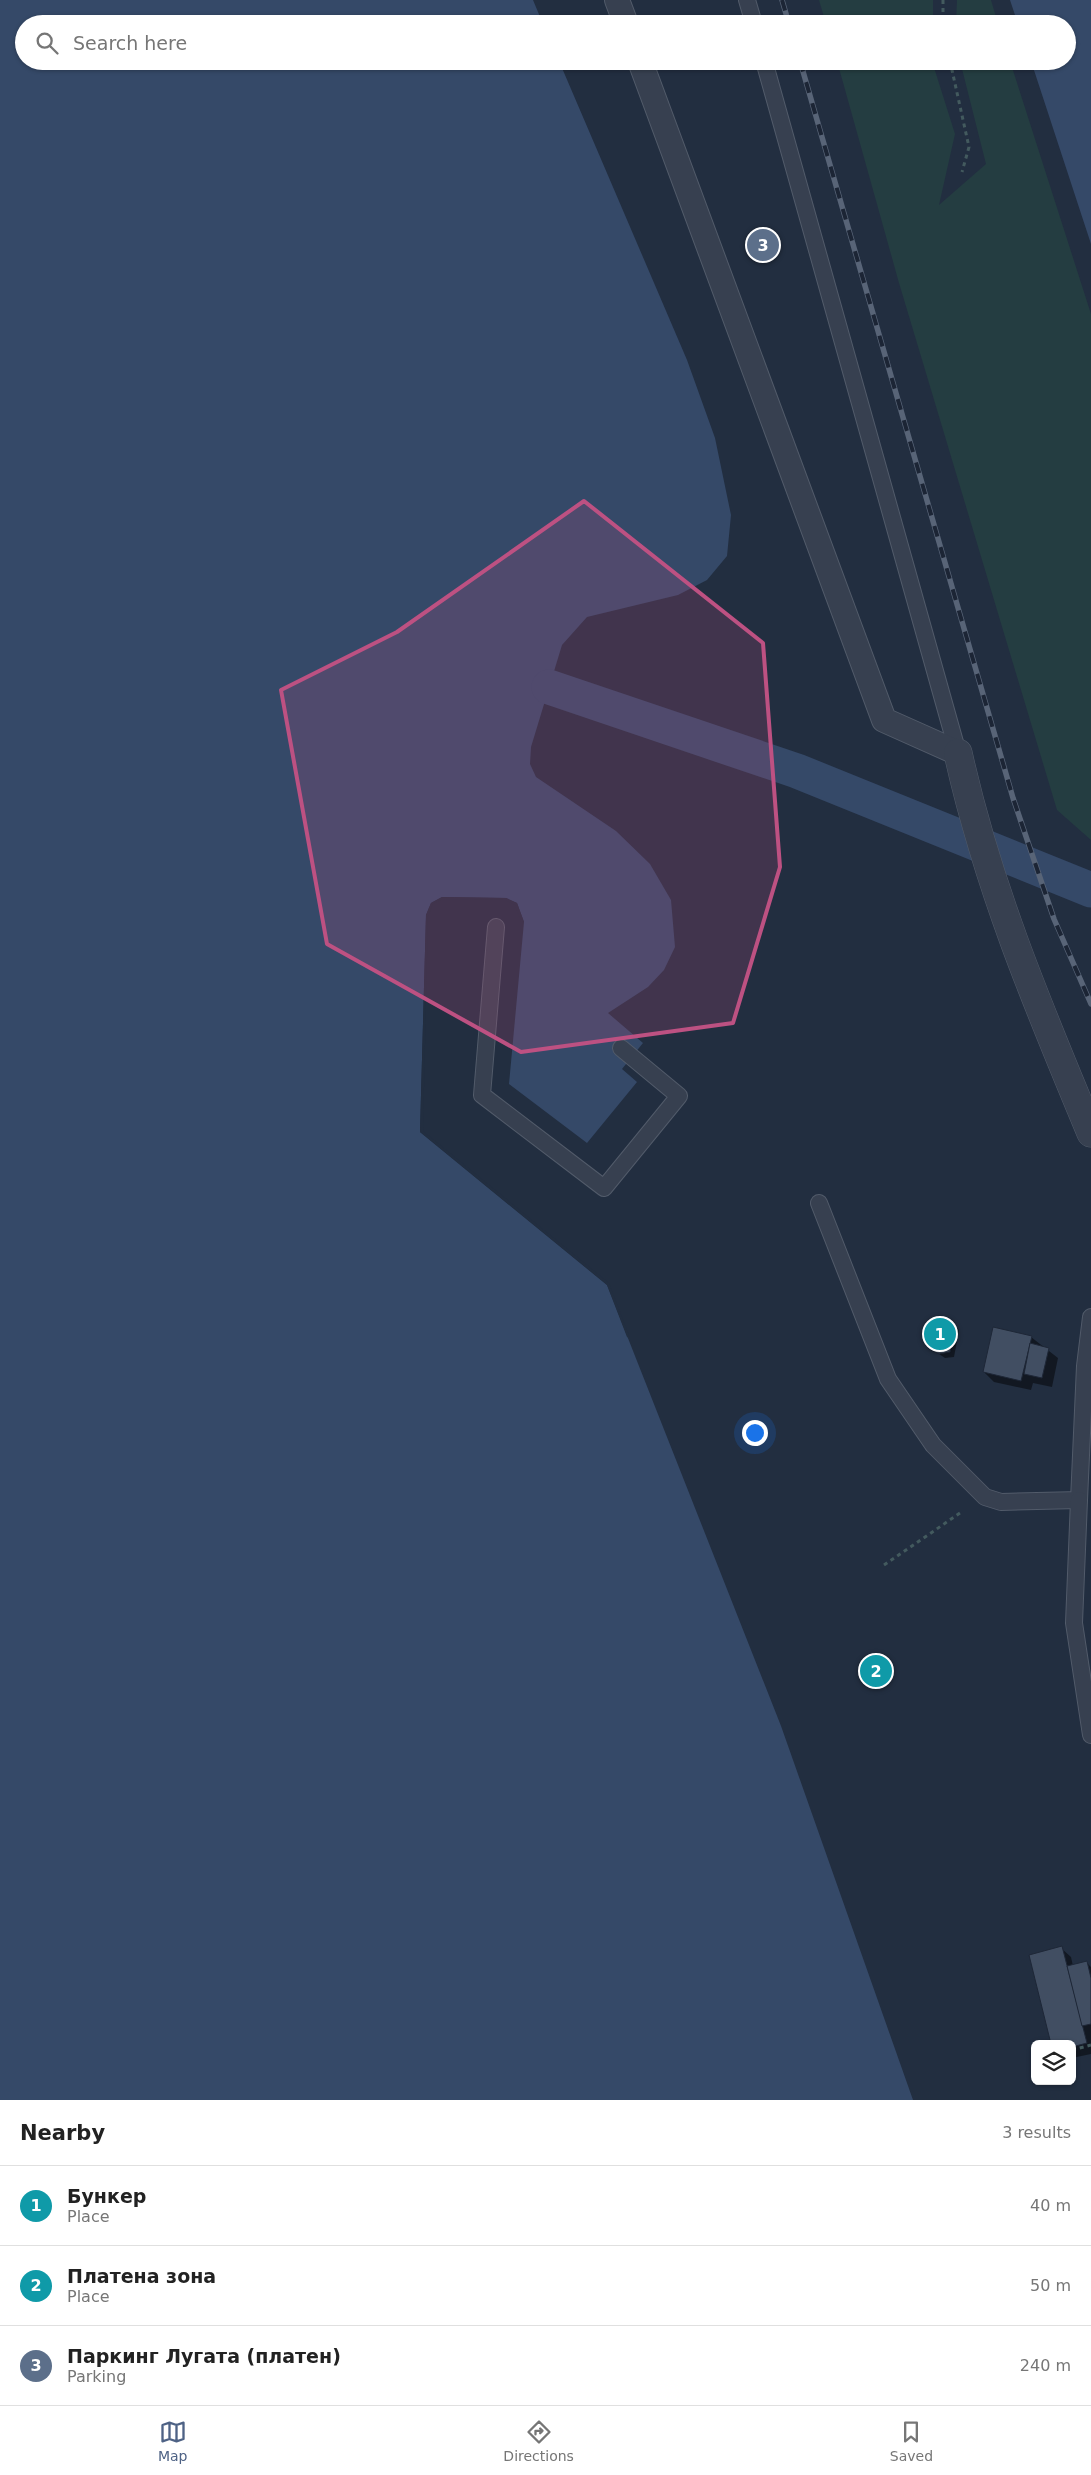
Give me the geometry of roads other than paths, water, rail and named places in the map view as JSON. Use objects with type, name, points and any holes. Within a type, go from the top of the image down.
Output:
[{"type":"street","points":[[617,0],[623,15]]},
{"type":"street","points":[[643,70],[884,720],[958,753],[968,797],[1002,914],[1027,981],[1091,1133]]},
{"type":"lane","points":[[747,0],[751,15]]},
{"type":"lane","points":[[767,70],[958,753]]},
{"type":"lane","points":[[496,927],[482,1094],[604,1188],[679,1096],[621,1048]]},
{"type":"lane","points":[[819,1204],[888,1379],[933,1445],[985,1497],[1001,1502],[1080,1500]]},
{"type":"lane","points":[[1091,1316],[1085,1366],[1074,1622],[1091,1735]]},
{"type":"water","points":[[0,0],[533,0],[539,15],[15,15],[15,70],[563,70],[687,360],[715,438],[731,515],[727,556],[707,580],[678,595],[587,617],[562,645],[531,747],[530,764],[536,777],[616,831],[650,864],[671,900],[675,947],[664,970],[648,987],[608,1013],[643,1043],[622,1069],[637,1082],[587,1143],[509,1084],[524,922],[517,903],[506,898],[442,897],[431,903],[426,915],[420,1132],[607,1285],[781,1726],[913,2100],[0,2100]]},
{"type":"water","points":[[1010,0],[1091,0],[1091,244],[1034,70],[1076,70],[1076,15],[1015,15]]},
{"type":"waterway","points":[[549,687],[797,771],[1091,890]]},
{"type":"railway","points":[[782,0],[786,15]]},
{"type":"railway","points":[[803,70],[1013,798],[1054,919],[1091,1004]]},
{"type":"place","name":"Паркинг Лугата (платен)","points":[[763,245]]},
{"type":"place","name":"Бункер","points":[[940,1334]]},
{"type":"place","name":"Платена зона","points":[[876,1671]]}]
